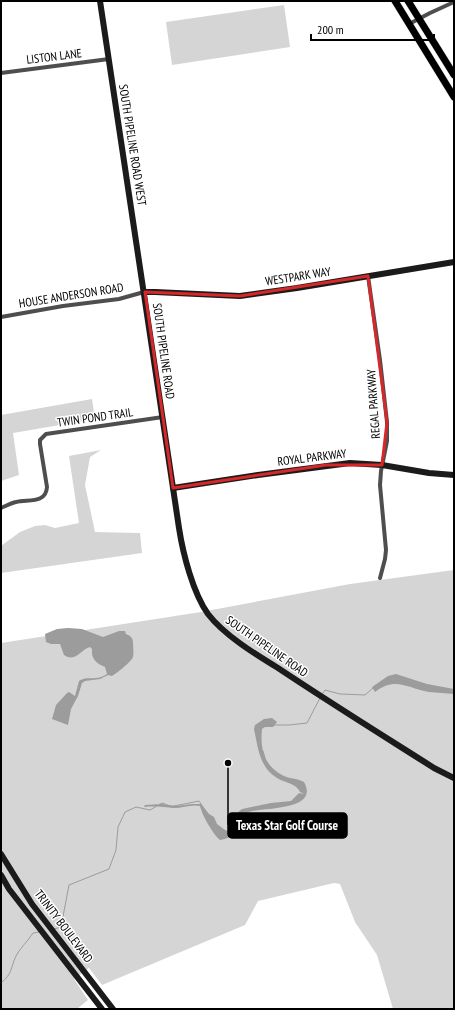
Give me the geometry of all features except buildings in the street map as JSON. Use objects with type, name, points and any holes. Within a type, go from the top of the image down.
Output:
[{"type":"main road","points":[[395,1],[454,97]]},
{"type":"main road","points":[[408,1],[454,75]]},
{"type":"main road","points":[[446,84],[454,80]]},
{"type":"street","name":"SOUTH PIPELINE ROAD WEST","points":[[100,1],[145,292]]},
{"type":"street","points":[[409,24],[454,2]]},
{"type":"street","name":"LISTON LANE","points":[[1,73],[109,59]]},
{"type":"street","name":"WESTPARK WAY","points":[[145,292],[240,296],[454,262]]},
{"type":"street","name":"REGAL PARKWAY","points":[[368,276],[387,422],[380,485],[386,550],[380,578]]},
{"type":"street","name":"HOUSE ANDERSON ROAD","points":[[1,317],[63,306],[118,299],[145,292]]},
{"type":"street","name":"SOUTH PIPELINE ROAD","points":[[145,292],[183,551],[198,596],[205,608],[217,624],[248,648],[289,676],[421,760],[454,778]]},
{"type":"street","name":"TWIN POND TRAIL","points":[[1,508],[16,502],[41,498],[44,496],[47,487],[40,440],[46,434],[163,417]]},
{"type":"street","name":"ROYAL PARKWAY","points":[[173,488],[326,465],[350,463],[382,465],[429,473],[454,475]]},
{"type":"street","name":"TRINITY BOULEVARD","points":[[1,854],[5,863],[32,904],[113,1009]]},
{"type":"street","name":"TRINITY BOULEVARD","points":[[1,875],[9,889],[102,1009]]},
{"type":"highlighted area","points":[[368,276],[387,422],[382,465],[326,465],[173,488],[145,292],[240,296]]},
{"type":"shaded area","points":[[284,5],[290,47],[172,65],[166,22]]},
{"type":"shaded area","points":[[92,399],[95,419],[13,433],[19,475],[1,481],[1,415]]},
{"type":"shaded area","points":[[101,450],[90,457],[85,485],[95,532],[140,533],[142,553],[1,573],[1,546],[20,532],[35,526],[45,525],[55,528],[79,523],[69,456]]},
{"type":"shaded area","points":[[454,570],[454,1009],[393,1009],[377,955],[355,922],[340,884],[334,883],[258,901],[245,925],[102,985],[89,968],[74,979],[88,1000],[77,1009],[1,1009],[1,643],[201,612],[350,584]]},
{"type":"shaded area","points":[[57,629],[82,629],[103,637],[119,631],[125,631],[133,641],[133,657],[130,662],[112,676],[108,675],[100,679],[85,681],[82,683],[78,696],[71,709],[68,725],[52,719],[56,705],[69,692],[75,696],[79,681],[97,678],[107,674],[105,667],[93,658],[92,649],[90,647],[75,657],[68,657],[64,655],[60,644],[51,644],[46,642],[45,634]]},
{"type":"shaded area","points":[[396,674],[427,684],[454,689],[454,694],[429,692],[401,684],[382,687],[375,692],[372,687],[388,676]]},
{"type":"shaded area","points":[[272,718],[277,722],[273,727],[265,727],[262,729],[264,756],[276,771],[285,776],[304,782],[307,791],[304,798],[297,803],[277,808],[247,812],[240,817],[238,826],[234,833],[225,839],[220,840],[208,824],[200,806],[193,805],[174,808],[144,807],[145,805],[162,804],[176,806],[201,804],[209,814],[214,817],[217,824],[228,831],[233,828],[236,815],[242,809],[271,803],[291,801],[299,793],[305,794],[300,792],[293,785],[277,778],[271,773],[266,768],[260,756],[254,729],[255,725],[264,719]]},
{"type":"waterway","points":[[323,693],[325,690],[340,694],[365,695],[373,688]]},
{"type":"waterway","points":[[274,725],[307,723],[320,698]]},
{"type":"waterway","points":[[263,751],[265,758]]},
{"type":"waterway","points":[[174,806],[199,801],[205,810]]},
{"type":"waterway","points":[[160,804],[163,803],[171,807]]},
{"type":"waterway","points":[[54,929],[61,927],[69,885],[109,869],[116,850],[118,827],[125,812],[136,807],[150,810],[157,806]]},
{"type":"waterway","points":[[1,983],[5,980],[20,950],[33,933],[39,932]]},
{"type":"place","name":"Texas Star Golf Course","points":[[228,763]]}]
